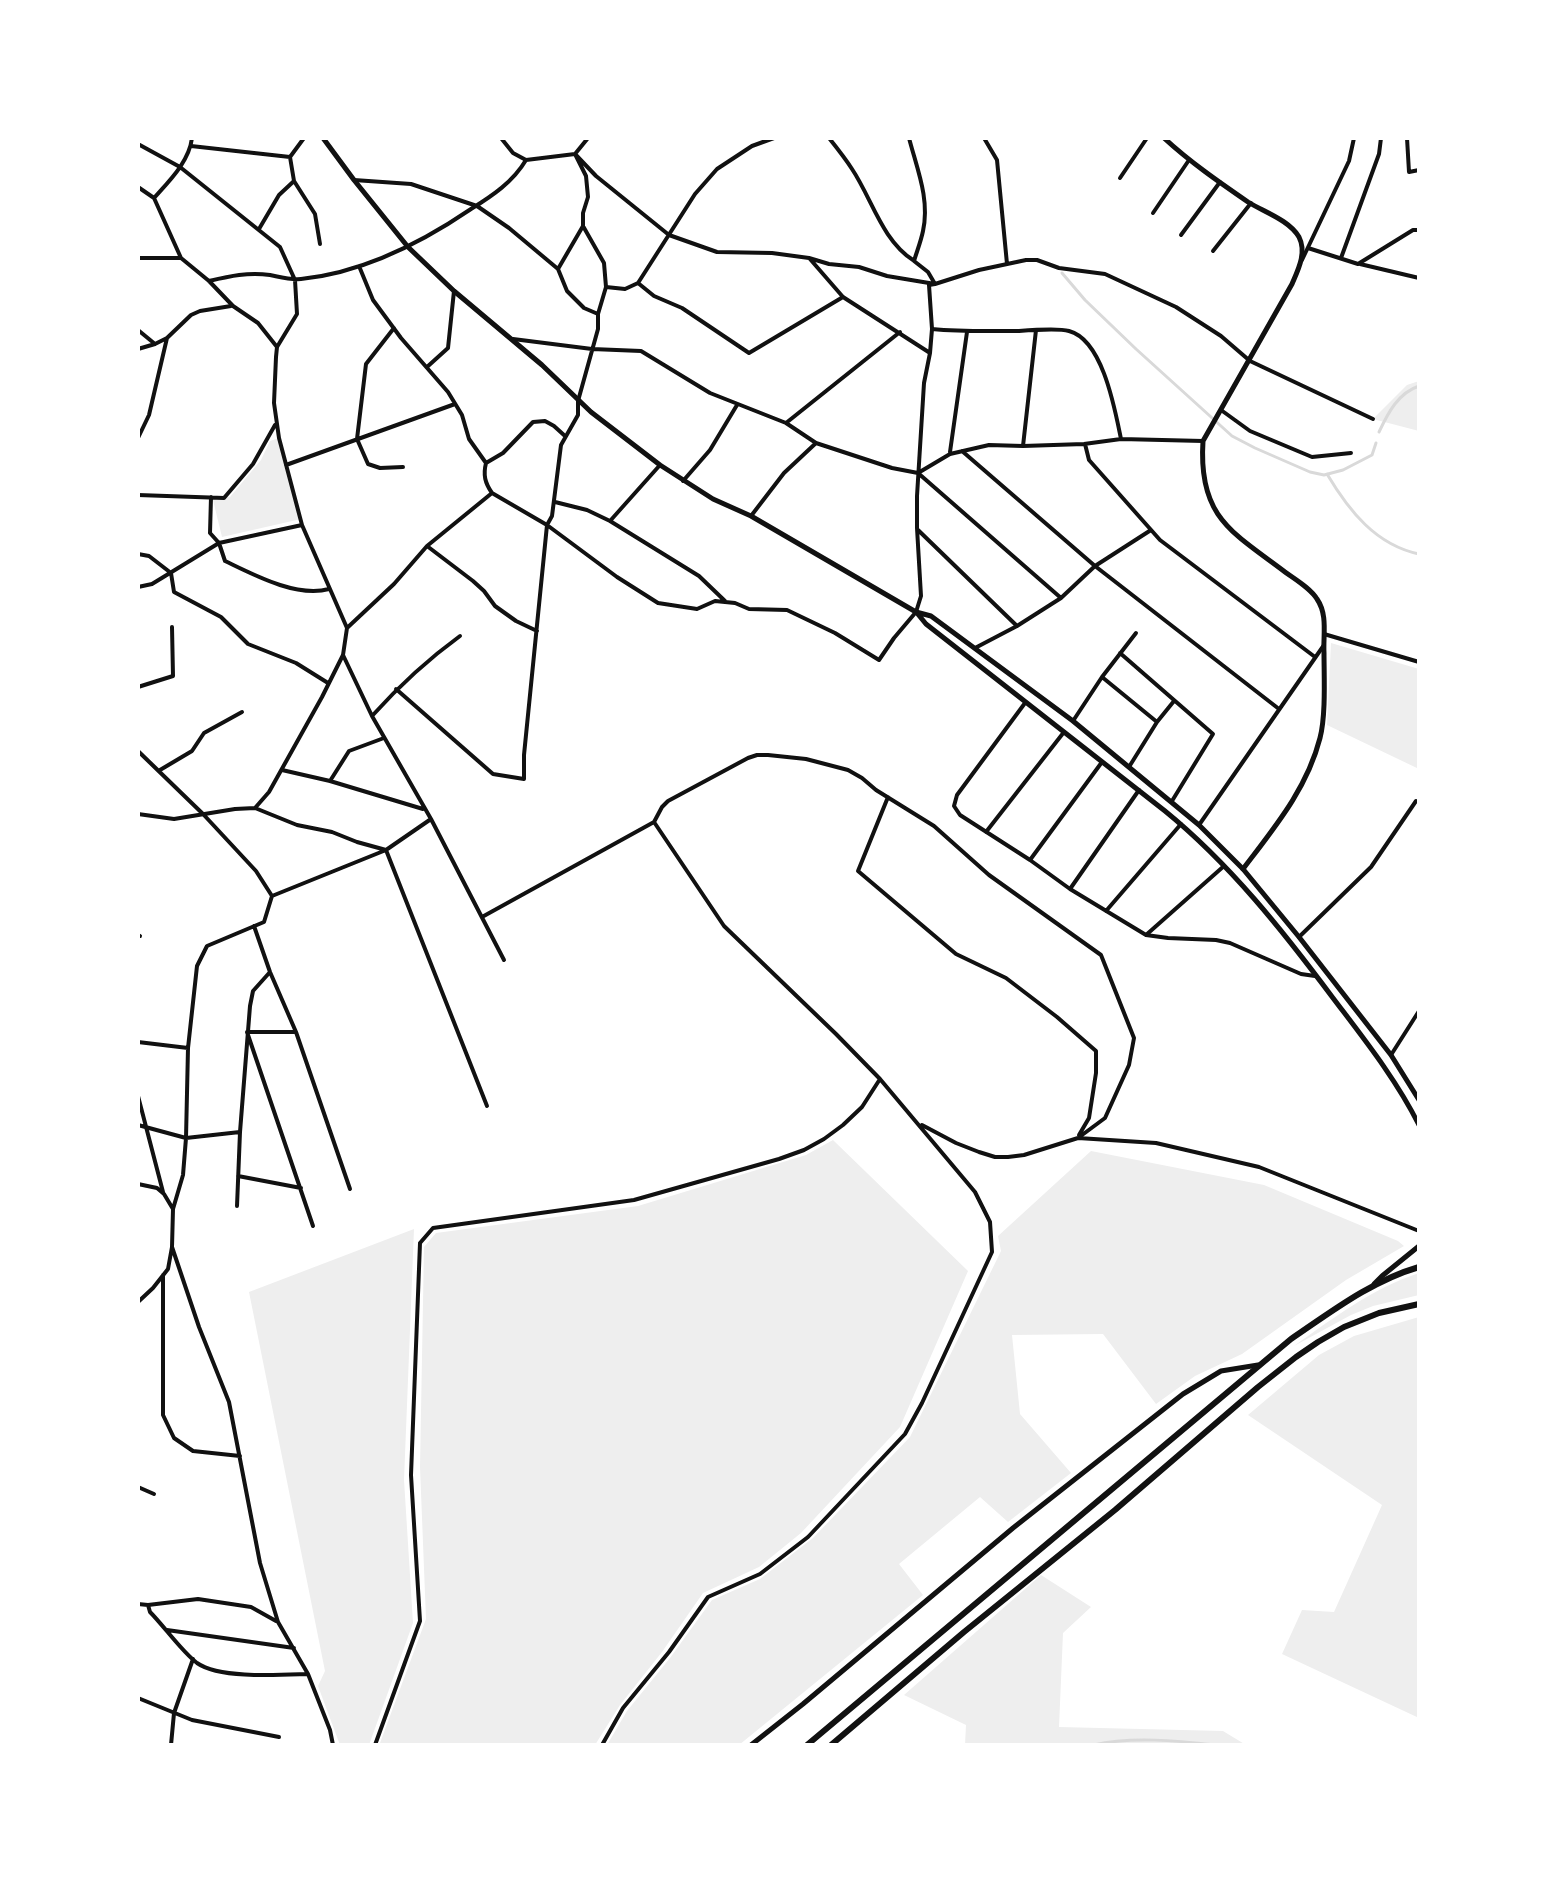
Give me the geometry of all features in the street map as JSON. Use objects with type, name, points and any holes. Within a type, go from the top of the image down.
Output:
[{"type":"highway","points":[[807,1745],[1291,1339],[1373,1286],[1419,1267]]},
{"type":"highway","points":[[831,1745],[1285,1366],[1344,1327],[1379,1313],[1419,1304]]},
{"type":"main road","points":[[323,138],[408,247],[454,291],[542,365],[578,401],[683,481],[751,516],[916,612],[931,616],[1073,721],[1172,801],[1243,869],[1391,1055],[1417,1091],[1419,1100]]},
{"type":"main road","points":[[1164,138],[1220,182],[1293,229],[1305,246],[1292,284],[1203,441],[1205,477],[1217,515],[1239,537],[1313,594],[1322,610],[1324,634],[1322,727],[1308,773],[1288,808],[1235,878]]},
{"type":"main road","points":[[916,612],[926,624],[1181,824],[1224,866],[1256,900],[1317,976],[1380,1061],[1419,1125]]},
{"type":"main road","points":[[1064,732],[1073,721]]},
{"type":"main road","points":[[1373,1286],[1419,1246]]},
{"type":"main road","points":[[751,1745],[1013,1528],[1183,1394],[1221,1371],[1259,1365]]},
{"type":"street","points":[[154,198],[180,167],[192,138]]},
{"type":"street","points":[[304,138],[290,157],[294,181],[315,214],[320,244]]},
{"type":"street","points":[[501,138],[513,153],[526,160],[575,154],[588,138]]},
{"type":"street","points":[[606,287],[625,289],[638,283],[695,194],[717,169],[752,146],[774,138]]},
{"type":"street","points":[[829,138],[853,170],[901,253],[928,272],[935,284]]},
{"type":"street","points":[[909,138],[923,186],[925,214],[914,261]]},
{"type":"street","points":[[984,138],[997,160],[1007,264]]},
{"type":"street","points":[[1120,178],[1147,138]]},
{"type":"street","points":[[1354,138],[1349,161],[1305,246],[1358,264],[1419,278]]},
{"type":"street","points":[[1341,258],[1379,154],[1381,138]]},
{"type":"street","points":[[1407,138],[1409,172],[1419,170]]},
{"type":"street","points":[[138,144],[180,167],[280,247],[295,280],[297,314],[277,347],[274,403],[302,525],[347,628],[343,655],[282,770],[255,808]]},
{"type":"street","points":[[191,146],[290,157]]},
{"type":"street","points":[[396,689],[493,774],[524,779],[547,525],[552,516],[561,445],[578,415],[578,401],[606,287],[604,263],[583,226],[588,197],[586,176],[575,154]]},
{"type":"street","points":[[575,154],[596,176],[669,235],[717,252],[772,253],[809,258],[935,284]]},
{"type":"street","points":[[209,281],[252,274],[295,280],[359,266],[408,247],[477,206],[503,187],[526,160]]},
{"type":"street","points":[[1153,213],[1189,160]]},
{"type":"street","points":[[354,180],[411,184],[477,206],[558,269],[567,291],[584,308],[598,314]]},
{"type":"street","points":[[259,229],[279,195],[294,181]]},
{"type":"street","points":[[1181,235],[1220,182]]},
{"type":"street","points":[[138,187],[154,198],[181,258],[233,306],[258,323],[277,347]]},
{"type":"street","points":[[1213,251],[1251,203]]},
{"type":"street","points":[[558,269],[583,226]]},
{"type":"street","points":[[1358,264],[1413,230],[1419,230]]},
{"type":"street","points":[[138,258],[181,258]]},
{"type":"street","points":[[809,258],[843,297],[930,353]]},
{"type":"street","points":[[359,266],[373,300],[448,392],[462,415],[469,439],[486,463],[486,485],[492,493],[547,525],[658,603],[697,609],[715,601],[749,609],[787,610],[835,633],[879,660],[916,612],[921,596],[918,473],[924,383],[932,329],[929,285],[979,270],[1037,260],[1059,268],[1105,274],[1176,307],[1221,336],[1250,361],[1373,419]]},
{"type":"street","points":[[638,283],[654,296],[682,308],[749,353],[843,297]]},
{"type":"street","points":[[427,367],[448,348],[454,291]]},
{"type":"street","points":[[138,349],[167,338],[191,315],[233,306]]},
{"type":"street","points":[[394,328],[366,364],[357,439],[368,464],[380,468],[403,467]]},
{"type":"street","points":[[932,329],[967,332],[1070,331],[1087,344],[1099,360],[1113,399],[1121,439]]},
{"type":"street","points":[[138,330],[155,344]]},
{"type":"street","points":[[1023,446],[1036,330]]},
{"type":"street","points":[[786,423],[900,332]]},
{"type":"street","points":[[950,454],[967,332]]},
{"type":"street","points":[[138,438],[149,415],[167,338]]},
{"type":"street","points":[[510,339],[592,349],[641,351],[710,393],[786,423],[816,443],[892,468],[918,473],[1061,598]]},
{"type":"street","points":[[286,465],[455,404]]},
{"type":"street","points":[[683,481],[710,450],[737,404]]},
{"type":"street","points":[[1221,412],[1250,431],[1312,457],[1351,453]]},
{"type":"street","points":[[486,463],[503,453],[533,422],[545,421],[565,436]]},
{"type":"street","points":[[138,495],[224,498],[253,464],[277,422]]},
{"type":"street","points":[[918,473],[950,454],[989,445],[1084,444],[1121,439],[1203,441]]},
{"type":"street","points":[[751,516],[784,473],[816,443]]},
{"type":"street","points":[[1084,444],[1089,460],[1160,540],[1315,657]]},
{"type":"street","points":[[962,451],[1095,566],[1279,709]]},
{"type":"street","points":[[610,521],[660,465]]},
{"type":"street","points":[[347,628],[394,584],[427,546],[492,493]]},
{"type":"street","points":[[211,497],[210,533],[219,543],[225,561],[269,583],[318,592],[329,589]]},
{"type":"street","points":[[554,502],[587,510],[610,521],[699,576],[727,602]]},
{"type":"street","points":[[138,587],[152,584],[219,543],[302,525]]},
{"type":"street","points":[[917,528],[1017,626]]},
{"type":"street","points":[[975,648],[1061,598],[1095,566],[1151,530]]},
{"type":"street","points":[[427,546],[473,581],[495,606],[537,631]]},
{"type":"street","points":[[138,554],[149,556],[171,573],[174,592],[221,617],[248,644],[296,663],[328,683]]},
{"type":"street","points":[[138,687],[173,676],[172,627]]},
{"type":"street","points":[[1073,721],[1136,633]]},
{"type":"street","points":[[1324,634],[1419,662]]},
{"type":"street","points":[[372,716],[431,656],[460,636]]},
{"type":"street","points":[[1199,825],[1324,645]]},
{"type":"street","points":[[1120,653],[1213,734],[1172,801]]},
{"type":"street","points":[[343,655],[372,716],[431,819],[504,960]]},
{"type":"street","points":[[1102,677],[1157,722]]},
{"type":"street","points":[[1129,767],[1174,701]]},
{"type":"street","points":[[1025,703],[955,800],[954,806],[960,815],[1070,889],[1146,935],[1230,943],[1301,974],[1317,976]]},
{"type":"street","points":[[160,770],[192,751],[204,733],[242,712]]},
{"type":"street","points":[[986,832],[1064,732]]},
{"type":"street","points":[[330,781],[349,751],[384,738]]},
{"type":"street","points":[[138,751],[256,871],[272,896],[264,922],[207,946],[197,966],[188,1048],[183,1175],[173,1209],[172,1247],[168,1269],[138,1302]]},
{"type":"street","points":[[482,917],[654,822],[668,801],[757,755],[806,759],[848,770],[934,826],[989,875],[1101,955],[1134,1038],[1129,1065],[1105,1118],[1078,1138],[1024,1155],[995,1157],[956,1143],[918,1123]]},
{"type":"street","points":[[1030,860],[1102,762]]},
{"type":"street","points":[[282,770],[425,809]]},
{"type":"street","points":[[1070,889],[1139,790]]},
{"type":"street","points":[[888,796],[858,871],[956,954],[1006,978],[1096,1051],[1089,1118],[1078,1138]]},
{"type":"street","points":[[1299,937],[1371,867],[1416,801]]},
{"type":"street","points":[[138,814],[174,819],[255,808],[297,825],[332,832],[386,850]]},
{"type":"street","points":[[272,896],[386,850],[431,819]]},
{"type":"street","points":[[602,1745],[623,1708],[669,1652],[708,1597],[760,1574],[808,1537],[905,1434],[992,1252],[990,1222],[975,1192],[880,1079],[724,926],[654,822]]},
{"type":"street","points":[[1106,911],[1181,824]]},
{"type":"street","points":[[386,850],[487,1106]]},
{"type":"street","points":[[1146,935],[1224,866]]},
{"type":"street","points":[[254,926],[296,1032],[350,1189]]},
{"type":"street","points":[[237,1206],[247,1032],[253,991],[270,972]]},
{"type":"street","points":[[1391,1055],[1419,1011]]},
{"type":"street","points":[[247,1032],[296,1032]]},
{"type":"street","points":[[247,1032],[313,1226]]},
{"type":"street","points":[[138,1042],[188,1048]]},
{"type":"street","points":[[375,1745],[420,1621],[411,1475],[420,1243],[433,1228],[634,1200],[779,1159],[824,1139],[862,1107],[880,1079]]},
{"type":"street","points":[[138,1096],[164,1194],[173,1209]]},
{"type":"street","points":[[138,1125],[186,1138],[240,1132]]},
{"type":"street","points":[[1078,1138],[1156,1143],[1259,1167],[1419,1231]]},
{"type":"street","points":[[238,1176],[301,1188]]},
{"type":"street","points":[[138,1184],[157,1188],[164,1194]]},
{"type":"street","points":[[172,1247],[229,1402],[260,1563],[278,1622],[308,1674],[333,1745]]},
{"type":"street","points":[[163,1275],[163,1415],[174,1438],[193,1451],[240,1456]]},
{"type":"street","points":[[138,1487],[154,1494]]},
{"type":"street","points":[[138,1604],[198,1599],[251,1607],[278,1622]]},
{"type":"street","points":[[148,1605],[150,1612],[198,1664],[252,1676],[308,1674]]},
{"type":"street","points":[[167,1630],[294,1648]]},
{"type":"street","points":[[171,1745],[174,1713],[193,1659]]},
{"type":"street","points":[[138,1698],[192,1720],[279,1737]]},
{"type":"shaded area","points":[[1419,381],[1419,431],[1373,419],[1407,385]]},
{"type":"shaded area","points":[[279,438],[301,519],[222,537],[213,500],[230,497],[261,460],[270,441]]},
{"type":"shaded area","points":[[1331,643],[1419,669],[1419,769],[1327,725]]},
{"type":"shaded area","points":[[833,1140],[968,1271],[900,1427],[801,1533],[759,1567],[703,1593],[620,1705],[595,1745],[382,1745],[380,1743],[426,1619],[420,1467],[424,1247],[436,1233],[638,1206],[806,1155]]},
{"type":"shaded area","points":[[1091,1151],[1264,1185],[1404,1246],[1346,1280],[1242,1354],[1195,1376],[1156,1404],[1103,1334],[1012,1335],[1020,1414],[1071,1473],[1008,1522],[980,1497],[899,1564],[923,1595],[739,1745],[607,1745],[627,1711],[712,1600],[760,1579],[813,1538],[910,1437],[1001,1251],[998,1236]]},
{"type":"shaded area","points":[[414,1229],[404,1480],[413,1623],[369,1745],[340,1745],[318,1686],[325,1671],[249,1292]]},
{"type":"shaded area","points":[[1419,1273],[1419,1295],[1373,1306],[1294,1346],[1369,1295]]},
{"type":"shaded area","points":[[1419,1317],[1419,1718],[1282,1654],[1302,1610],[1334,1612],[1382,1505],[1248,1415],[1319,1355],[1354,1336]]},
{"type":"shaded area","points":[[1041,1575],[1091,1607],[1063,1633],[1059,1727],[1223,1731],[1246,1745],[965,1745],[966,1725],[904,1695]]},
{"type":"waterway","points":[[1062,273],[1136,349],[1232,436],[1310,472],[1324,475],[1343,470],[1372,455],[1376,443]]},
{"type":"waterway","points":[[1379,432],[1399,399],[1419,386]]},
{"type":"waterway","points":[[1327,474],[1365,524],[1390,543],[1419,554]]},
{"type":"waterway","points":[[1094,1745],[1139,1740],[1217,1745]]}]
